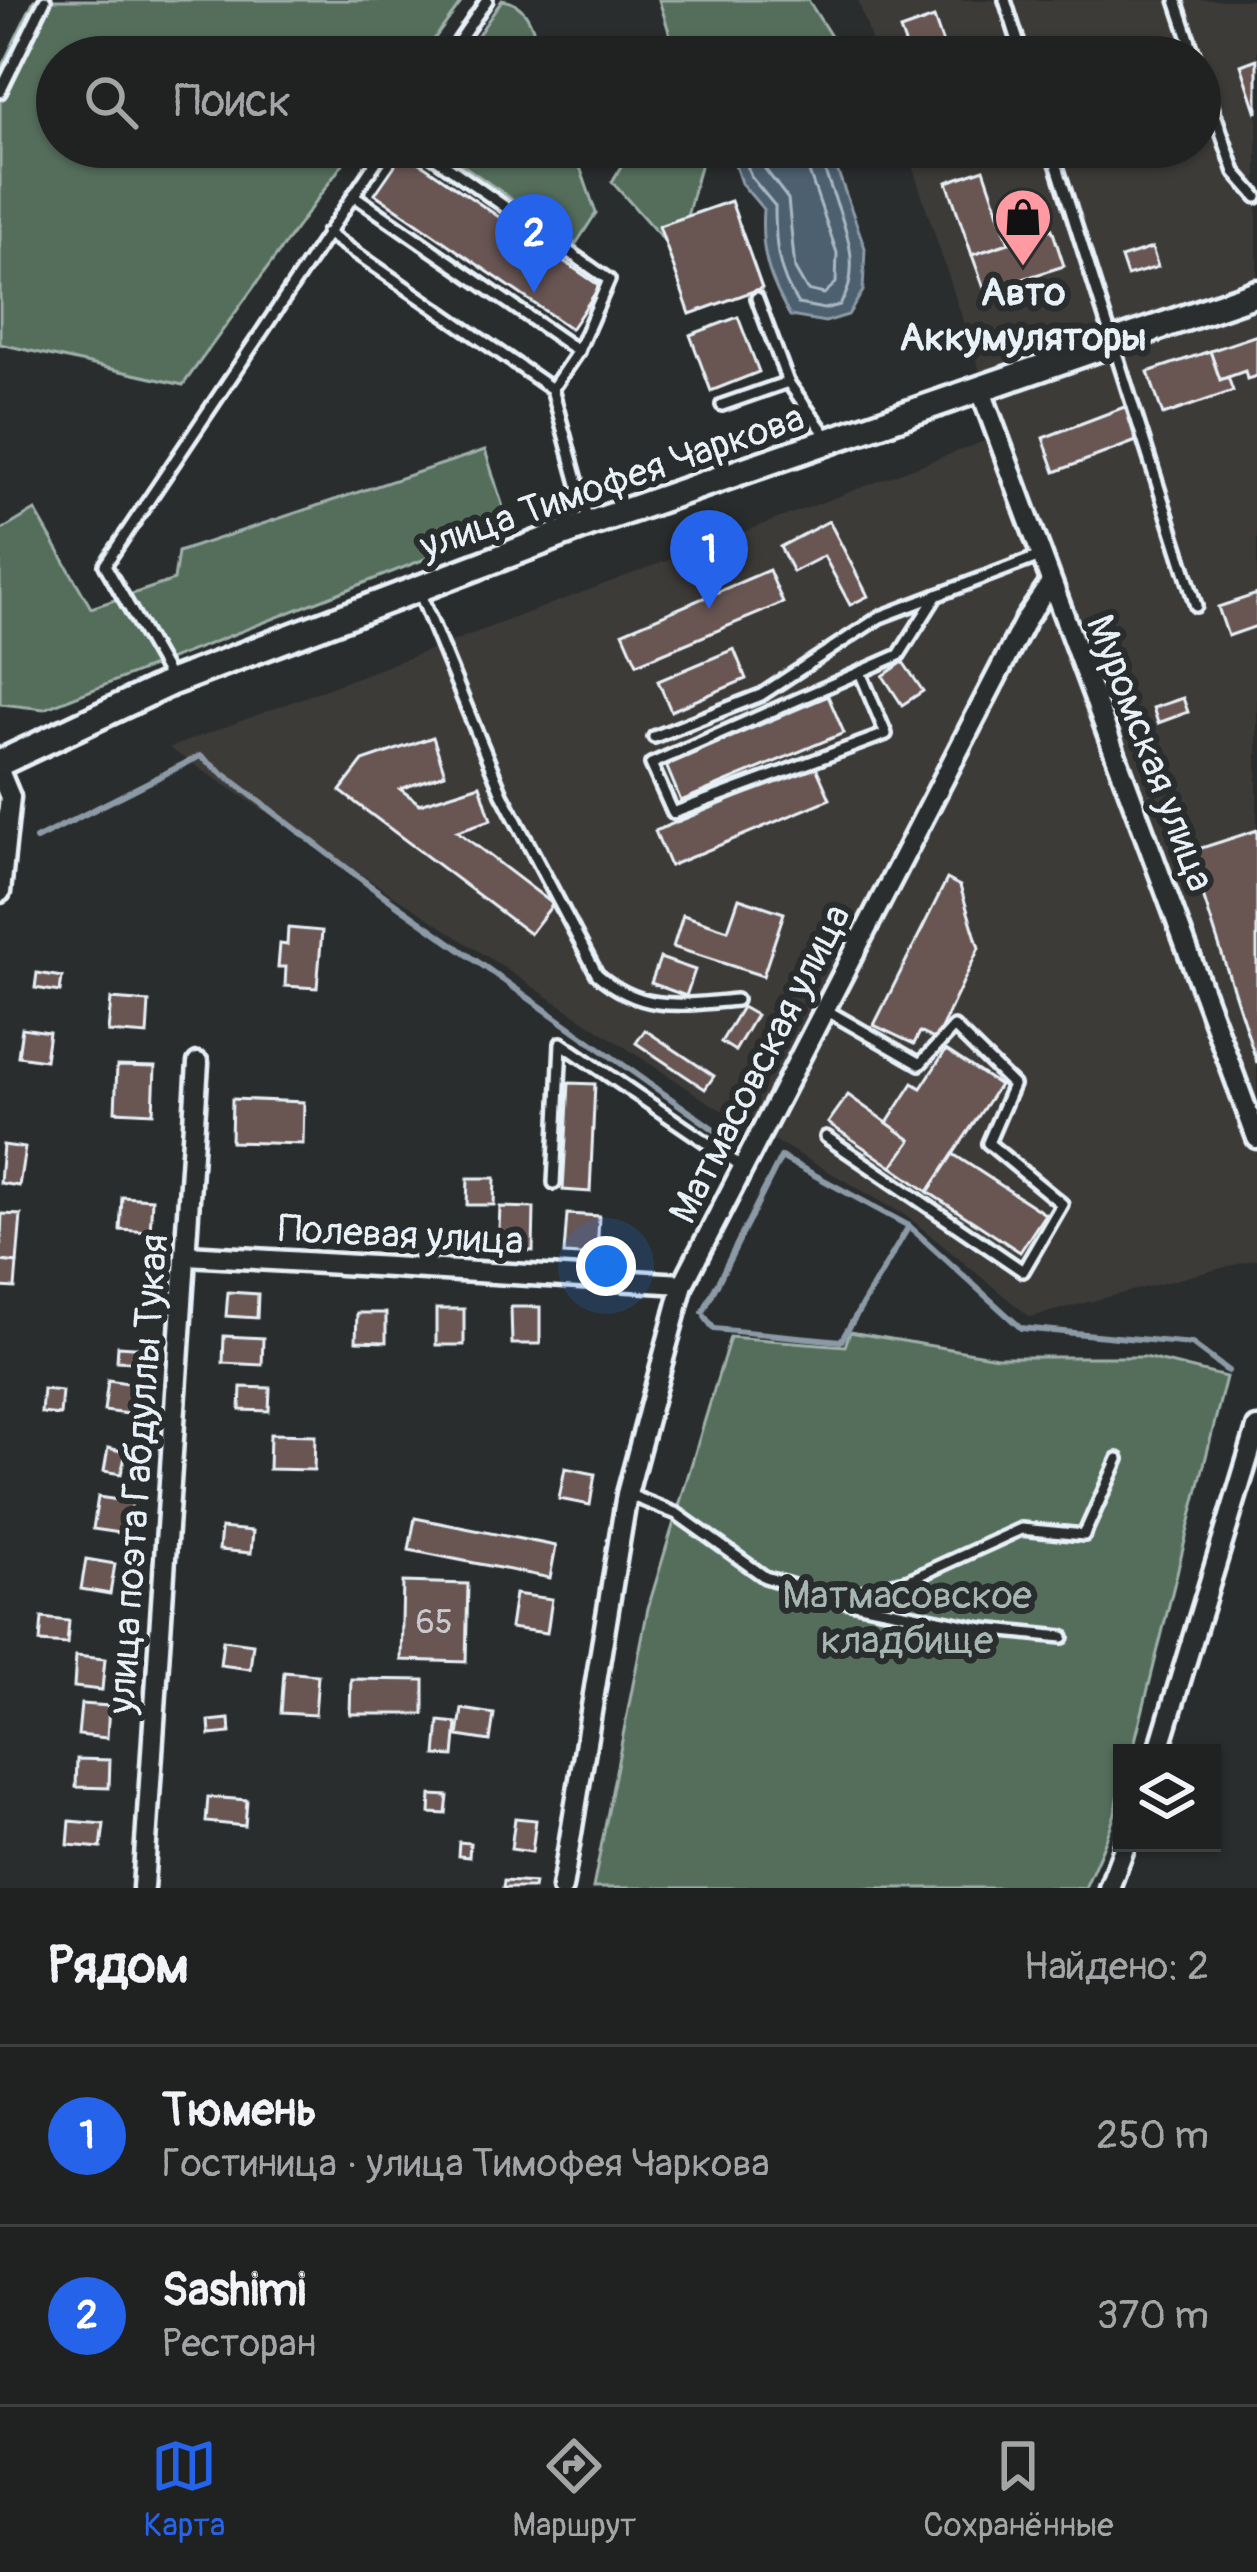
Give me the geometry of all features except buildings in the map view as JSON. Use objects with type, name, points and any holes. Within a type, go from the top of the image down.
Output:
[{"type":"main road","name":"улица Тимофея Чаркова","points":[[0,763],[172,682],[589,524],[1257,293]]},
{"type":"street","name":"Муромская улица","points":[[981,391],[1257,1138]]},
{"type":"street","name":"Матмасовская улица","points":[[562,1888],[627,1494],[683,1284],[1026,619],[1050,584]]},
{"type":"street","points":[[0,773],[10,797],[0,892]]},
{"type":"street","name":"улица поэта Габдуллы Тукая","points":[[143,1888],[198,1064]]},
{"type":"street","name":"Полевая улица","points":[[187,1255],[683,1284]]},
{"type":"street","points":[[1161,1744],[1257,1428]]},
{"type":"street","points":[[1109,1888],[1123,1852]]},
{"type":"lane","points":[[0,92],[45,0]]},
{"type":"lane","points":[[462,36],[487,0]]},
{"type":"lane","points":[[1005,0],[1016,36]]},
{"type":"lane","points":[[1175,0],[1188,36]]},
{"type":"lane","points":[[1221,132],[1235,172],[1257,197]]},
{"type":"lane","points":[[172,682],[105,565],[372,168]]},
{"type":"lane","points":[[450,168],[610,280],[578,351],[552,389]]},
{"type":"lane","points":[[1058,168],[1196,606]]},
{"type":"lane","points":[[353,195],[578,351]]},
{"type":"lane","points":[[327,233],[552,389],[589,524]]},
{"type":"lane","points":[[757,298],[788,382],[832,443]]},
{"type":"lane","points":[[722,405],[788,382]]},
{"type":"lane","points":[[654,736],[761,695],[880,617],[1040,556]]},
{"type":"lane","points":[[418,589],[502,794],[596,974],[621,995],[657,1002],[736,1000]]},
{"type":"lane","points":[[860,672],[886,734],[673,813],[651,764],[860,672],[899,655],[937,595]]},
{"type":"lane","points":[[826,1010],[920,1064],[954,1027],[1013,1085],[988,1143],[1061,1204],[1023,1271],[826,1137]]},
{"type":"lane","points":[[554,1183],[561,1043],[744,1168]]},
{"type":"lane","points":[[835,1599],[909,1580],[1021,1529],[1084,1535],[1118,1459]]},
{"type":"lane","points":[[627,1494],[676,1514],[764,1577],[835,1599],[982,1629],[1063,1637]]},
{"type":"shaded area","points":[[858,0],[1257,0],[1257,1259],[1030,1317],[908,1217],[713,1105],[169,748],[1001,435],[913,168],[1221,168],[1221,36],[870,36]]},
{"type":"green space","points":[[34,0],[463,0],[436,36],[36,36],[36,168],[340,168],[183,385],[0,344],[0,70]]},
{"type":"green space","points":[[502,0],[525,13],[535,36],[477,36]]},
{"type":"green space","points":[[659,0],[808,0],[831,36],[670,36]]},
{"type":"green space","points":[[467,168],[580,168],[596,213],[576,244]]},
{"type":"green space","points":[[620,168],[700,168],[677,255],[612,182]]},
{"type":"green space","points":[[485,450],[509,526],[44,709],[0,704],[0,531],[35,510],[91,608],[174,580],[178,552]]},
{"type":"green space","name":"Матмасовское кладбище","points":[[850,1332],[997,1357],[1145,1357],[1226,1377],[1134,1744],[1113,1744],[1113,1818],[1085,1888],[593,1888],[648,1608],[730,1337],[845,1346]]},
{"type":"water","points":[[736,168],[837,168],[865,248],[863,291],[848,315],[825,322],[790,316],[768,265],[763,209],[741,183]]},
{"type":"waterway","points":[[36,839],[200,756],[369,885],[715,1130],[740,1130]]},
{"type":"waterway","points":[[703,1312],[781,1157],[909,1226],[1021,1328],[1192,1344],[1228,1371]]},
{"type":"waterway","points":[[705,1317],[714,1329],[841,1341],[909,1226]]},
{"type":"place","name":"Авто Аккумуляторы","points":[[1023,268]]},
{"type":"place","name":"Sashimi","points":[[534,293]]},
{"type":"place","name":"Тюмень","points":[[709,609]]}]
